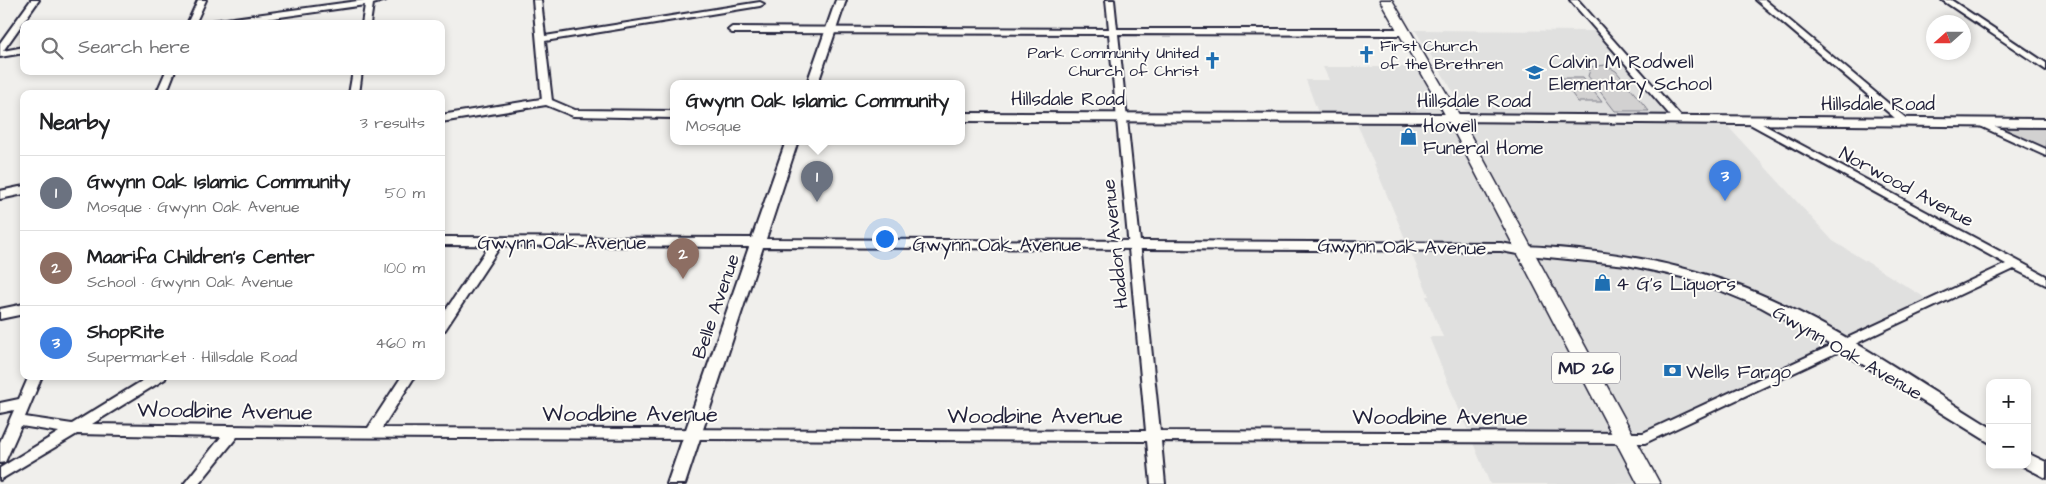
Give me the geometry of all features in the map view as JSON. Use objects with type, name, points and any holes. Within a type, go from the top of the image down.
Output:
[{"type":"main road","name":"MD 26","points":[[1386,0],[1454,118],[1523,251],[1649,484]]},
{"type":"main road","name":"Hillsdale Road","points":[[1454,118],[2046,123]]},
{"type":"main road","name":"Gwynn Oak Avenue","points":[[1523,251],[1593,255],[1689,274],[1783,312],[1844,346],[1986,434]]},
{"type":"main road","points":[[2031,462],[2046,471]]},
{"type":"street","points":[[21,20],[35,0]]},
{"type":"street","points":[[193,20],[202,0]]},
{"type":"street","points":[[239,20],[382,0]]},
{"type":"street","points":[[537,0],[547,101]]},
{"type":"street","points":[[813,80],[840,0]]},
{"type":"street","name":"Haddon Avenue","points":[[1110,0],[1158,484]]},
{"type":"street","points":[[1574,0],[1679,120]]},
{"type":"street","points":[[1760,0],[1904,122]]},
{"type":"street","points":[[1946,0],[2046,67]]},
{"type":"street","points":[[367,20],[369,1]]},
{"type":"street","points":[[540,38],[760,4]]},
{"type":"street","points":[[0,49],[20,21]]},
{"type":"street","points":[[732,30],[1405,32]]},
{"type":"street","points":[[0,54],[20,51]]},
{"type":"street","points":[[163,90],[168,75]]},
{"type":"street","points":[[355,90],[357,75]]},
{"type":"street","points":[[445,118],[547,101],[573,113],[670,115]]},
{"type":"street","name":"Hillsdale Road","points":[[965,117],[1454,118]]},
{"type":"street","name":"Norwood Avenue","points":[[1751,121],[2046,281]]},
{"type":"street","points":[[1980,122],[2046,153]]},
{"type":"street","name":"Belle Avenue","points":[[676,484],[791,145]]},
{"type":"street","points":[[0,194],[20,191]]},
{"type":"street","name":"Gwynn Oak Avenue","points":[[445,240],[495,245]]},
{"type":"street","points":[[445,321],[495,245]]},
{"type":"street","name":"Gwynn Oak Avenue","points":[[445,248],[495,245],[756,246],[1503,254],[1523,251]]},
{"type":"street","name":"Woodbine Avenue","points":[[16,421],[74,429],[233,432],[1154,437],[1651,437],[2015,264]]},
{"type":"street","points":[[0,314],[20,310]]},
{"type":"street","points":[[0,458],[34,380]]},
{"type":"street","points":[[0,475],[154,380]]},
{"type":"street","points":[[372,432],[406,380]]},
{"type":"street","points":[[0,408],[25,403]]},
{"type":"street","points":[[191,484],[233,432]]},
{"type":"shaded area","points":[[1415,30],[1596,31],[1666,116],[1723,121],[1833,241],[1932,302],[1678,424],[1624,440],[1648,484],[1490,484],[1429,337],[1443,337],[1426,296],[1429,296],[1362,135],[1354,118],[1320,118],[1306,80],[1329,80],[1323,67],[1426,67],[1454,114],[1467,114]]},
{"type":"shaded area","points":[[1605,65],[1616,71],[1649,111],[1615,111],[1588,76],[1591,67]]},
{"type":"shaded area","points":[[1560,78],[1583,78],[1602,102],[1578,102]]},
{"type":"shaded area","points":[[2008,128],[2046,128],[2046,150],[2013,135],[2008,132]]},
{"type":"place","name":"First Church of the Brethren","points":[[1366,54]]},
{"type":"place","name":"Park Community United Church of Christ","points":[[1213,61]]},
{"type":"place","name":"Calvin M Rodwell Elementary School","points":[[1535,72]]},
{"type":"place","name":"Howell Funeral Home","points":[[1409,136]]},
{"type":"place","name":"ShopRite","points":[[1725,201]]},
{"type":"place","name":"Gwynn Oak Islamic Community","points":[[817,202]]},
{"type":"place","name":"Maarifa Children's Center","points":[[683,279]]},
{"type":"place","name":"4 G's Liquors","points":[[1602,283]]},
{"type":"place","name":"Wells Fargo","points":[[1672,371]]}]
